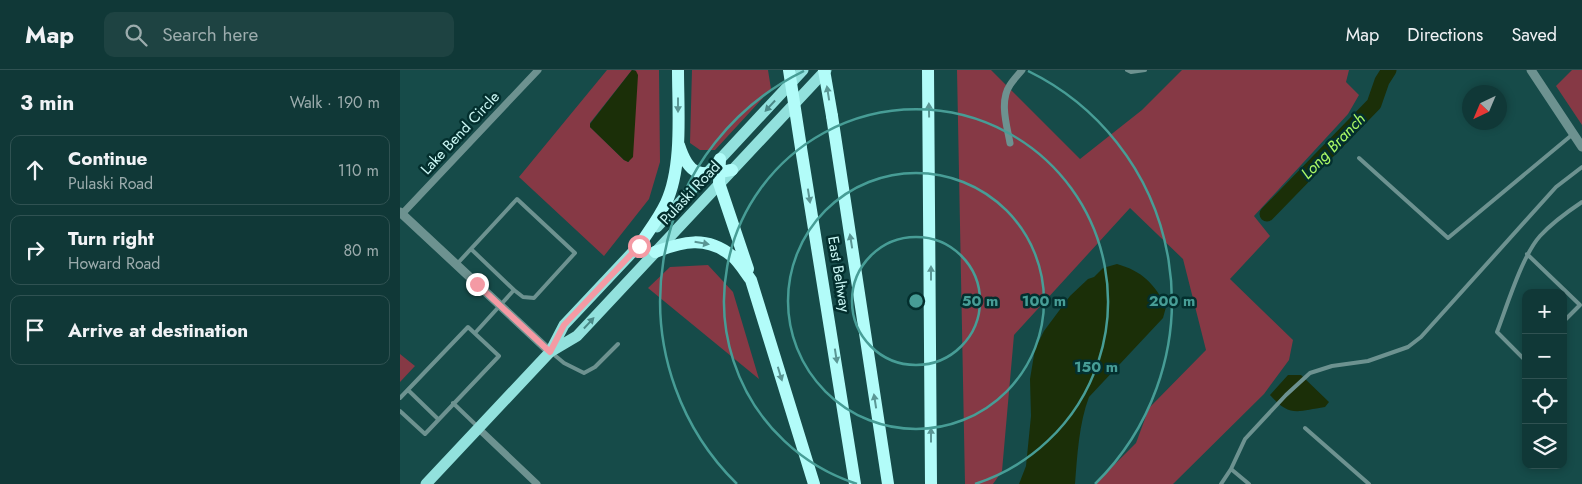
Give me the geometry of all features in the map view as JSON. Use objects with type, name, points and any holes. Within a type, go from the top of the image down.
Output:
[{"type":"highway","points":[[639,246],[666,203],[674,177],[678,141],[678,70]]},
{"type":"highway","name":"East Beltway","points":[[789,70],[855,484]]},
{"type":"highway","name":"East Beltway","points":[[825,70],[888,484]]},
{"type":"highway","points":[[928,70],[930,484]]},
{"type":"highway","points":[[678,141],[684,161],[694,171],[706,174],[723,171],[751,280],[814,484]]},
{"type":"highway","points":[[655,252],[687,242],[707,244],[730,254],[751,280]]},
{"type":"main road","name":"Pulaski Road","points":[[426,484],[550,352],[576,336],[655,252],[723,171],[803,70]]},
{"type":"main road","name":"Pulaski Road","points":[[723,171],[825,70]]},
{"type":"main road","name":"Pulaski Road","points":[[550,352],[564,325],[706,174]]},
{"type":"street","name":"Lake Bend Circle","points":[[401,214],[538,70]]},
{"type":"street","points":[[1010,143],[1005,111],[1006,94],[1009,86],[1022,70]]},
{"type":"street","points":[[1531,70],[1582,147]]},
{"type":"street","points":[[401,214],[550,352]]},
{"type":"street","points":[[478,428],[537,484]]},
{"type":"lane","points":[[1127,70],[1131,72],[1145,70]]},
{"type":"lane","points":[[1359,158],[1448,238],[1573,134]]},
{"type":"lane","points":[[1221,484],[1231,469],[1245,439],[1286,395],[1310,373],[1332,366],[1368,361],[1408,346],[1421,337],[1556,187],[1582,168]]},
{"type":"lane","points":[[456,266],[471,249],[517,199],[575,253],[534,298],[522,297],[471,249]]},
{"type":"lane","points":[[1522,357],[1497,332],[1527,254],[1538,237],[1560,217],[1582,202]]},
{"type":"lane","points":[[1527,254],[1563,289]]},
{"type":"lane","points":[[475,333],[514,290]]},
{"type":"lane","points":[[1567,292],[1580,305],[1567,318]]},
{"type":"lane","points":[[400,398],[468,327],[499,356],[425,434],[400,411]]},
{"type":"lane","points":[[550,352],[564,363],[584,373],[595,367],[618,344]]},
{"type":"lane","points":[[408,390],[438,419]]},
{"type":"lane","points":[[453,404],[478,428]]},
{"type":"lane","points":[[1305,428],[1369,484]]},
{"type":"lane","points":[[1231,469],[1249,484]]},
{"type":"shaded area","points":[[607,70],[632,70],[590,123],[590,127],[624,160],[629,162],[636,71],[634,70],[659,70],[660,162],[649,199],[604,256],[519,177]]},
{"type":"shaded area","points":[[632,70],[636,71],[638,75],[633,157],[628,162],[590,127],[590,124]]},
{"type":"shaded area","points":[[692,70],[768,70],[771,89],[715,150],[700,150],[690,143]]},
{"type":"shaded area","points":[[957,70],[991,70],[1080,159],[1142,110],[1182,70],[1349,70],[1346,82],[1359,95],[1348,114],[1254,216],[1270,236],[1230,279],[1293,340],[1289,360],[1264,394],[1173,484],[1095,484],[1136,443],[1149,408],[1206,350],[1183,259],[1130,208],[1014,335],[1002,471],[993,484],[965,484]]},
{"type":"shaded area","points":[[1572,70],[1582,70],[1582,125],[1556,86]]},
{"type":"shaded area","points":[[1117,264],[1134,270],[1147,279],[1166,307],[1163,318],[1089,397],[1081,429],[1075,484],[1019,484],[1026,466],[1031,416],[1030,379],[1035,349],[1044,331],[1070,296],[1103,268]]},
{"type":"shaded area","points":[[708,265],[733,292],[759,379],[648,288],[670,267]]},
{"type":"shaded area","points":[[400,354],[415,366],[400,382]]},
{"type":"shaded area","points":[[1288,375],[1301,375],[1329,402],[1325,407],[1301,411],[1289,410],[1283,407],[1270,395]]},
{"type":"waterway","name":"Long Branch","points":[[1267,214],[1374,104],[1382,81],[1389,70]]},
{"type":"route","points":[[477,284],[550,352],[564,325],[639,246]]}]
